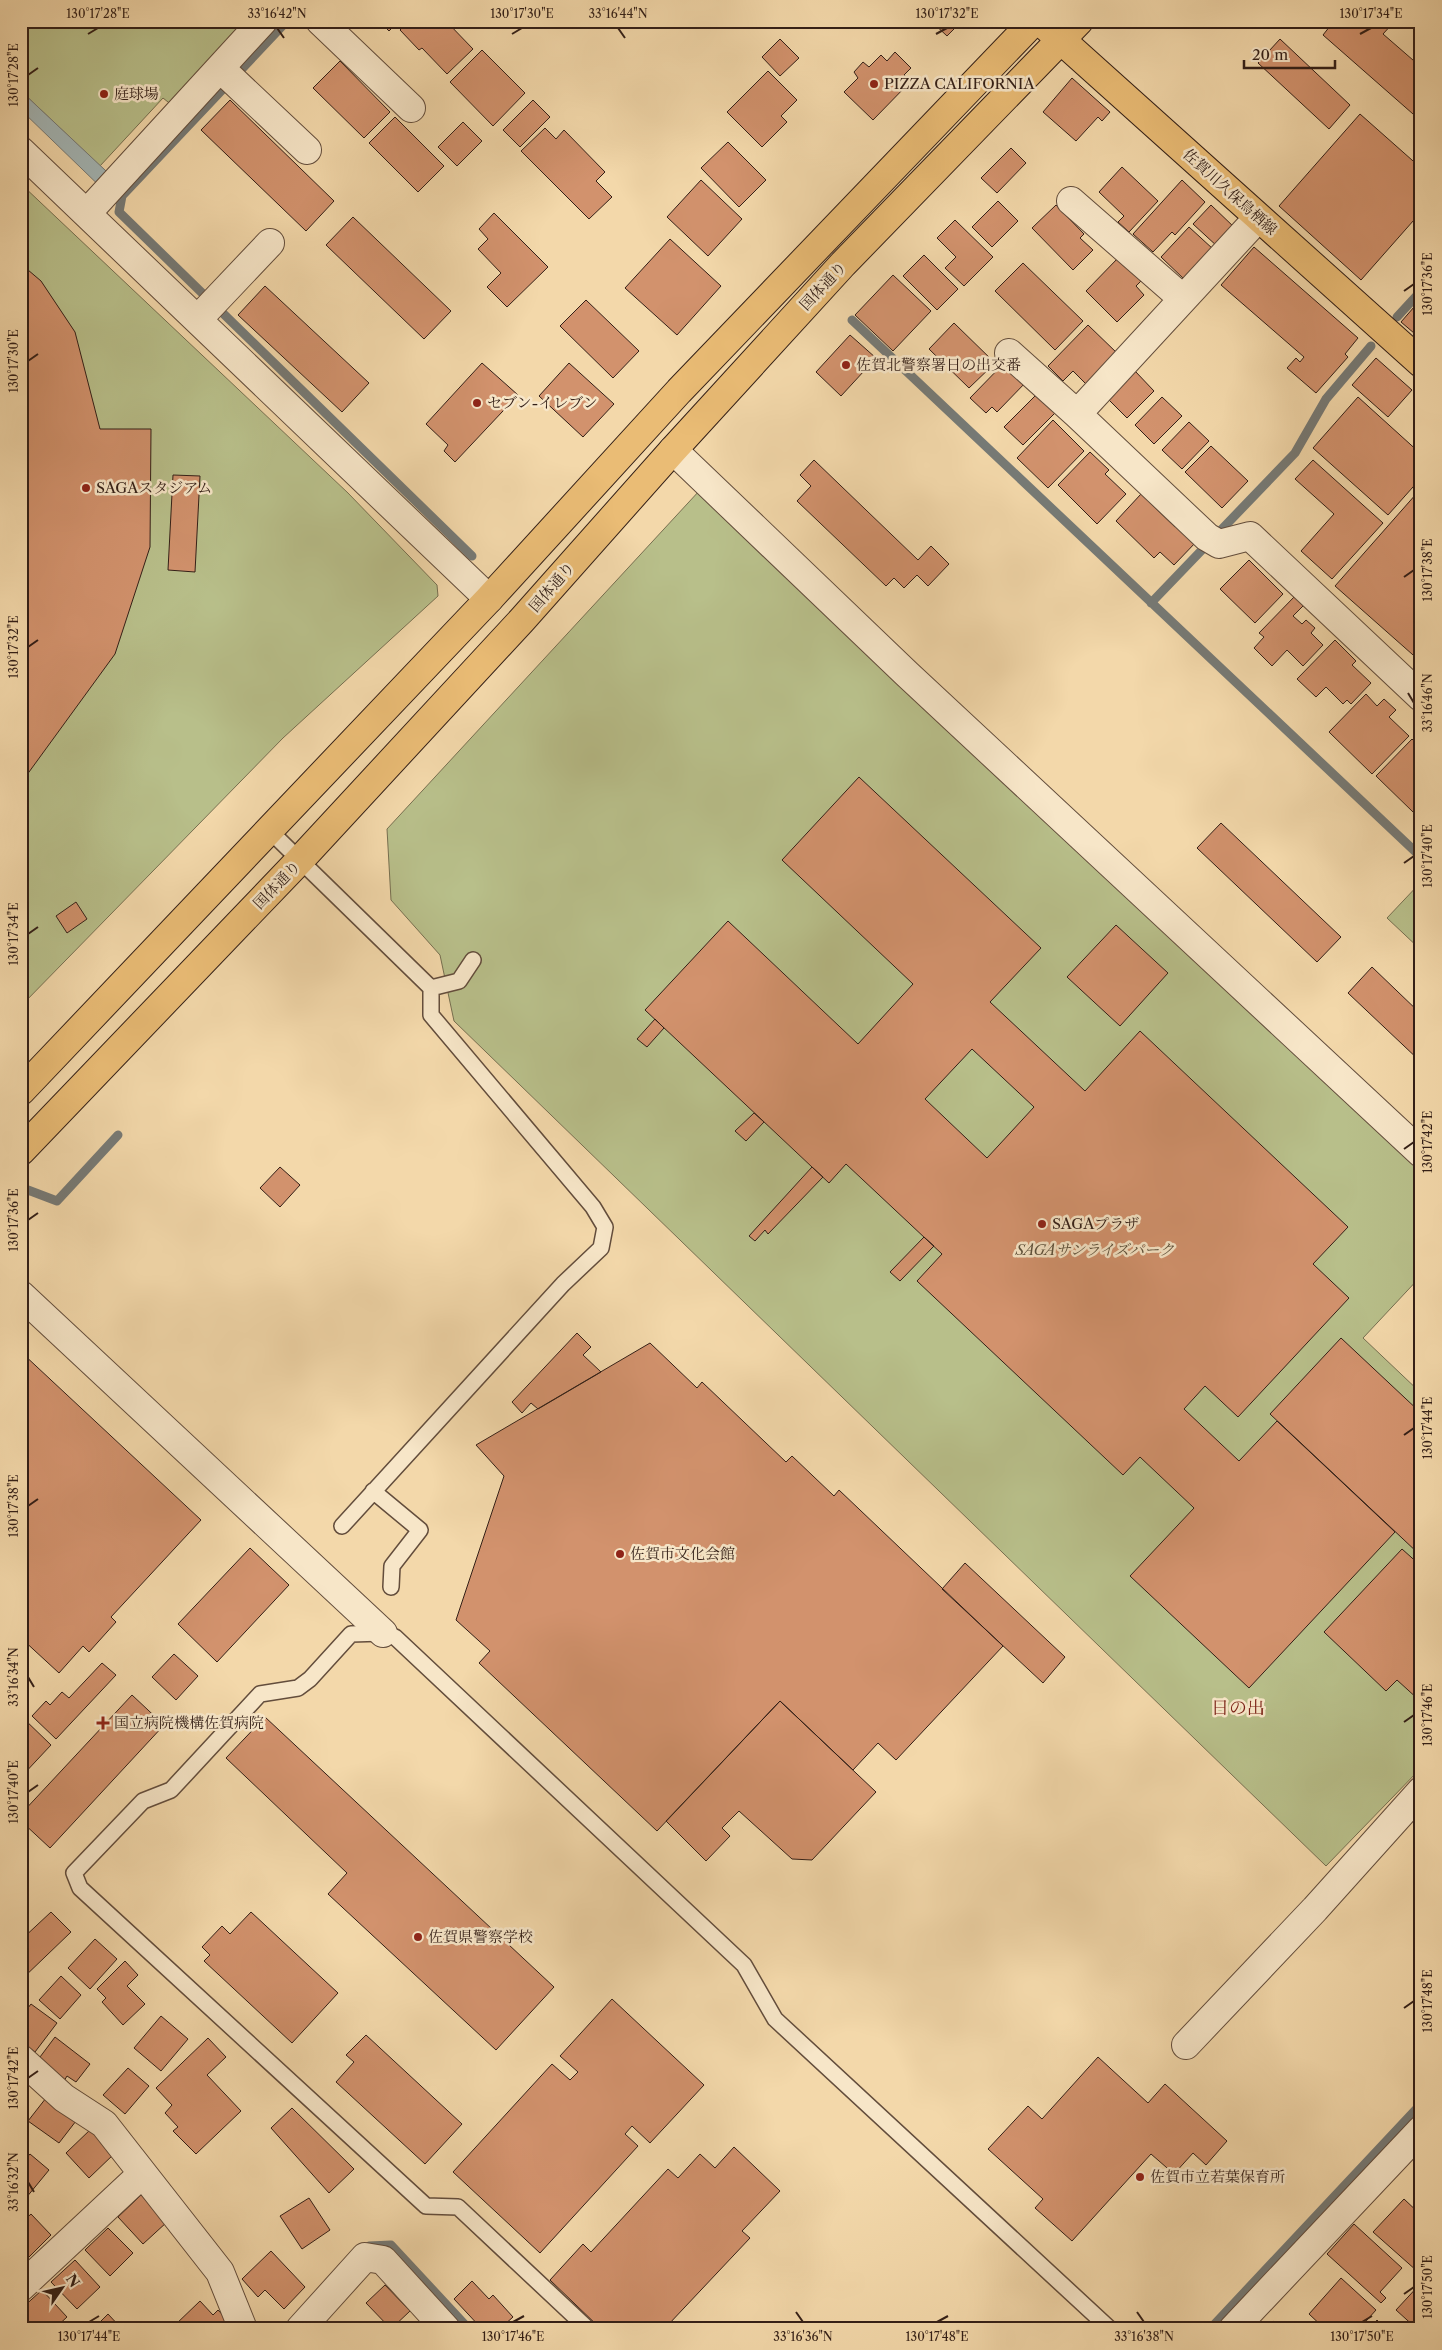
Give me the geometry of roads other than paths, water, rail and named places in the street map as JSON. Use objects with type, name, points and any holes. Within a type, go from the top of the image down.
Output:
[{"type":"main road","name":"国体通り","points":[[21,1091],[489,599],[679,391],[1034,21]]},
{"type":"main road","name":"佐賀川久保鳥栖線","points":[[1040,21],[1421,363]]},
{"type":"main road","name":"国体通り","points":[[21,1151],[299,861],[522,620],[673,450],[843,264],[1079,21]]},
{"type":"street","points":[[93,206],[120,177],[229,76],[263,21]]},
{"type":"street","points":[[320,21],[411,108]]},
{"type":"street","points":[[229,76],[307,150]]},
{"type":"street","points":[[21,151],[93,206],[198,319],[489,599]]},
{"type":"street","points":[[1071,201],[1182,298]]},
{"type":"street","points":[[1077,414],[1182,298],[1258,218]]},
{"type":"street","points":[[198,319],[270,243]]},
{"type":"street","points":[[1009,353],[1213,540],[1250,536],[1421,697]]},
{"type":"street","points":[[673,450],[695,468],[907,674],[1421,1153]]},
{"type":"street","points":[[21,1295],[383,1633]]},
{"type":"street","points":[[1186,2045],[1421,1791]]},
{"type":"street","points":[[21,2060],[64,2098],[104,2124],[220,2272],[243,2329]]},
{"type":"street","points":[[1233,2329],[1421,2130]]},
{"type":"street","points":[[21,2287],[142,2174]]},
{"type":"street","points":[[300,2329],[365,2257],[383,2260],[446,2329]]},
{"type":"lane","points":[[270,830],[299,861],[431,988],[431,1015],[593,1207],[605,1227],[601,1248],[564,1284],[342,1526]]},
{"type":"lane","points":[[431,988],[459,981],[473,960]]},
{"type":"lane","points":[[373,1491],[420,1530],[392,1566],[391,1588]]},
{"type":"lane","points":[[588,2329],[458,2207],[426,2206],[80,1888],[74,1873],[143,1802],[171,1790],[260,1694],[298,1688],[310,1679],[351,1634],[383,1633],[395,1638],[744,1965],[776,2019],[1110,2329]]},
{"type":"waterway","points":[[119,193],[122,196],[287,21]]},
{"type":"waterway","points":[[122,196],[119,212],[472,556]]},
{"type":"waterway","points":[[1397,317],[1421,291]]},
{"type":"waterway","points":[[852,320],[1421,857]]},
{"type":"waterway","points":[[1151,603],[1295,453],[1326,399],[1371,346]]},
{"type":"waterway","points":[[21,1198],[28,1190],[57,1201],[118,1135]]},
{"type":"waterway","points":[[1210,2329],[1421,2104]]},
{"type":"waterway","points":[[369,2246],[391,2245],[469,2329]]},
{"type":"place","name":"PIZZA CALIFORNIA","points":[[874,84]]},
{"type":"place","name":"庭球場","points":[[104,94]]},
{"type":"place","name":"佐賀北警察署日の出交番","points":[[846,365]]},
{"type":"place","name":"セブン-イレブン","points":[[477,403]]},
{"type":"place","name":"SAGAスタジアム","points":[[86,488]]},
{"type":"place","name":"SAGAプラザ","points":[[1042,1224]]},
{"type":"place","name":"佐賀市文化会館","points":[[620,1554]]},
{"type":"place","name":"国立病院機構佐賀病院","points":[[103,1723]]},
{"type":"place","name":"佐賀県警察学校","points":[[418,1937]]},
{"type":"place","name":"佐賀市立若葉保育所","points":[[1140,2177]]},
{"type":"district","name":"日の出","points":[[1238,1708]]},
{"type":"park label","name":"SAGAサンライズパーク","points":[[1095,1250]]}]
